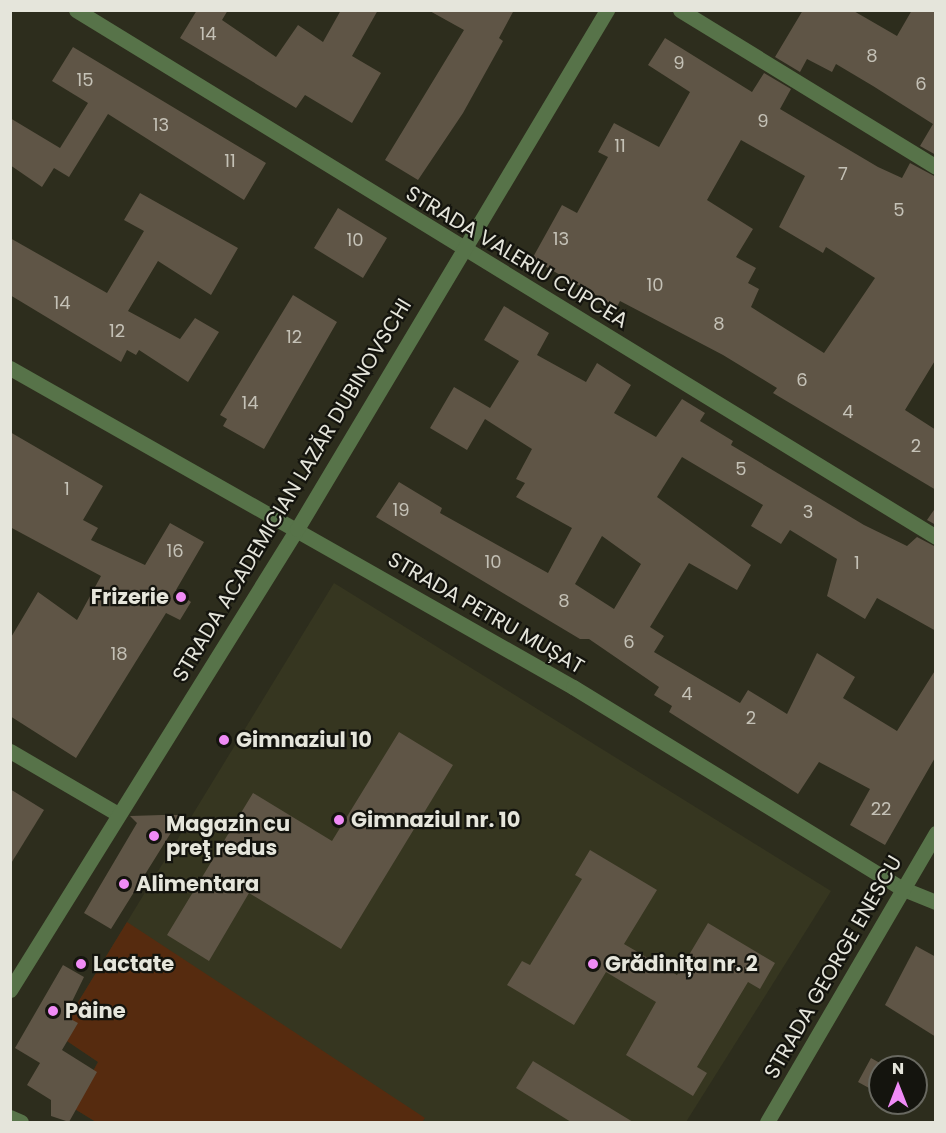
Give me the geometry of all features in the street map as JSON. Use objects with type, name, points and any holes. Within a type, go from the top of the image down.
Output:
[{"type":"street","name":"STRADA VALERIU CUPCEA","points":[[76,10],[936,537]]},
{"type":"street","name":"STRADA ACADEMICIAN LAZĂR DUBINOVSCHI","points":[[10,990],[116,813],[297,529],[607,10]]},
{"type":"street","points":[[680,10],[936,167]]},
{"type":"street","name":"STRADA PETRU MUȘAT","points":[[10,368],[573,687],[901,888],[936,902]]},
{"type":"street","points":[[10,751],[116,813]]},
{"type":"street","name":"STRADA GEORGE ENESCU","points":[[767,1122],[901,888],[936,833]]},
{"type":"street","points":[[10,1117],[21,1122]]},
{"type":"shaded area","points":[[334,583],[831,891],[686,1122],[96,1122],[73,1108],[98,1062],[58,1035]]},
{"type":"shaded area","points":[[127,922],[425,1118],[422,1122],[96,1122],[73,1108],[98,1062],[58,1035]]},
{"type":"building","points":[[197,10],[228,10],[222,20],[276,57],[298,25],[323,42],[341,10],[378,10],[352,56],[381,73],[352,123],[305,95],[296,108],[180,38]]},
{"type":"building","points":[[428,10],[514,10],[499,38],[503,41],[463,113],[418,180],[385,160],[464,30]]},
{"type":"building","points":[[803,10],[852,10],[897,36],[912,10],[936,10],[936,155],[920,146],[933,124],[873,86],[836,64],[832,72],[807,59],[800,72],[775,57]]},
{"type":"building","points":[[665,38],[752,92],[764,73],[791,89],[780,109],[878,167],[902,178],[910,163],[936,177],[936,359],[905,410],[936,430],[936,490],[773,393],[777,388],[723,355],[620,301],[617,307],[532,259],[562,205],[577,213],[608,157],[598,152],[614,123],[659,147],[690,92],[648,65]],"holes":[[[741,140],[805,176],[779,227],[823,253],[826,247],[875,278],[824,353],[751,307],[759,289],[748,283],[756,268],[736,257],[753,229],[707,200]]]},
{"type":"building","points":[[73,47],[266,163],[244,200],[108,114],[69,177],[54,168],[42,187],[10,165],[10,118],[60,148],[88,103],[52,81]]},
{"type":"building","points":[[140,193],[238,248],[211,295],[158,261],[128,311],[180,339],[195,318],[219,332],[188,382],[139,350],[136,355],[127,350],[121,362],[10,295],[10,238],[107,293],[144,231],[124,220]]},
{"type":"building","points":[[338,208],[387,238],[363,278],[314,248]]},
{"type":"building","points":[[293,295],[337,322],[264,449],[223,426],[227,419],[220,415]]},
{"type":"building","points":[[504,306],[549,333],[537,355],[586,382],[597,363],[631,385],[614,413],[656,437],[682,399],[705,413],[700,421],[733,441],[731,445],[864,525],[907,546],[917,537],[936,547],[936,631],[877,598],[865,619],[827,596],[837,559],[790,530],[781,544],[751,526],[763,505],[682,457],[657,497],[751,565],[737,590],[689,563],[650,627],[664,636],[654,652],[740,703],[748,690],[787,714],[817,653],[855,677],[843,698],[897,731],[936,669],[936,756],[885,845],[850,825],[870,789],[819,762],[798,794],[669,712],[672,706],[654,695],[659,687],[589,639],[580,639],[376,517],[399,482],[442,508],[440,513],[548,573],[572,528],[516,497],[525,483],[516,479],[532,449],[485,419],[467,450],[430,428],[454,387],[490,408],[519,361],[484,340]],"holes":[[[602,536],[641,564],[614,609],[575,584]]]},
{"type":"building","points":[[10,432],[103,486],[83,520],[98,528],[91,540],[145,565],[170,523],[204,542],[176,590],[191,602],[180,620],[166,613],[76,758],[10,716],[10,639],[38,592],[77,620],[101,576],[10,527]]},
{"type":"building","points":[[936,507],[936,525],[927,520]]},
{"type":"building","points":[[399,732],[453,765],[341,949],[249,893],[209,961],[167,935],[253,793],[332,841]]},
{"type":"building","points":[[10,789],[44,810],[10,865]]},
{"type":"building","points":[[182,815],[111,929],[84,913],[137,823],[130,816]]},
{"type":"building","points":[[590,850],[657,890],[624,944],[677,975],[708,923],[775,963],[760,989],[748,982],[697,1067],[707,1073],[693,1096],[626,1055],[656,1002],[606,972],[574,1025],[507,985],[522,961],[530,965],[582,879],[575,875]]},
{"type":"building","points":[[916,946],[936,957],[936,1037],[885,1005]]},
{"type":"building","points":[[63,965],[84,977],[65,1016],[78,1023],[62,1050],[97,1072],[69,1122],[51,1116],[51,1100],[27,1085],[40,1063],[15,1048]]},
{"type":"building","points":[[533,1061],[633,1122],[571,1122],[516,1088]]},
{"type":"building","points":[[868,1064],[868,1087],[858,1082]]},
{"type":"place","name":"Frizerie","points":[[181,597]]},
{"type":"place","name":"Gimnaziul 10","points":[[224,740]]},
{"type":"place","name":"Gimnaziul nr. 10","points":[[339,820]]},
{"type":"place","name":"Magazin cu preţ redus","points":[[154,836]]},
{"type":"place","name":"Alimentara","points":[[124,884]]},
{"type":"place","name":"Lactate","points":[[81,964]]},
{"type":"place","name":"Grădinița nr. 2","points":[[593,964]]},
{"type":"place","name":"Pâine","points":[[53,1011]]}]
